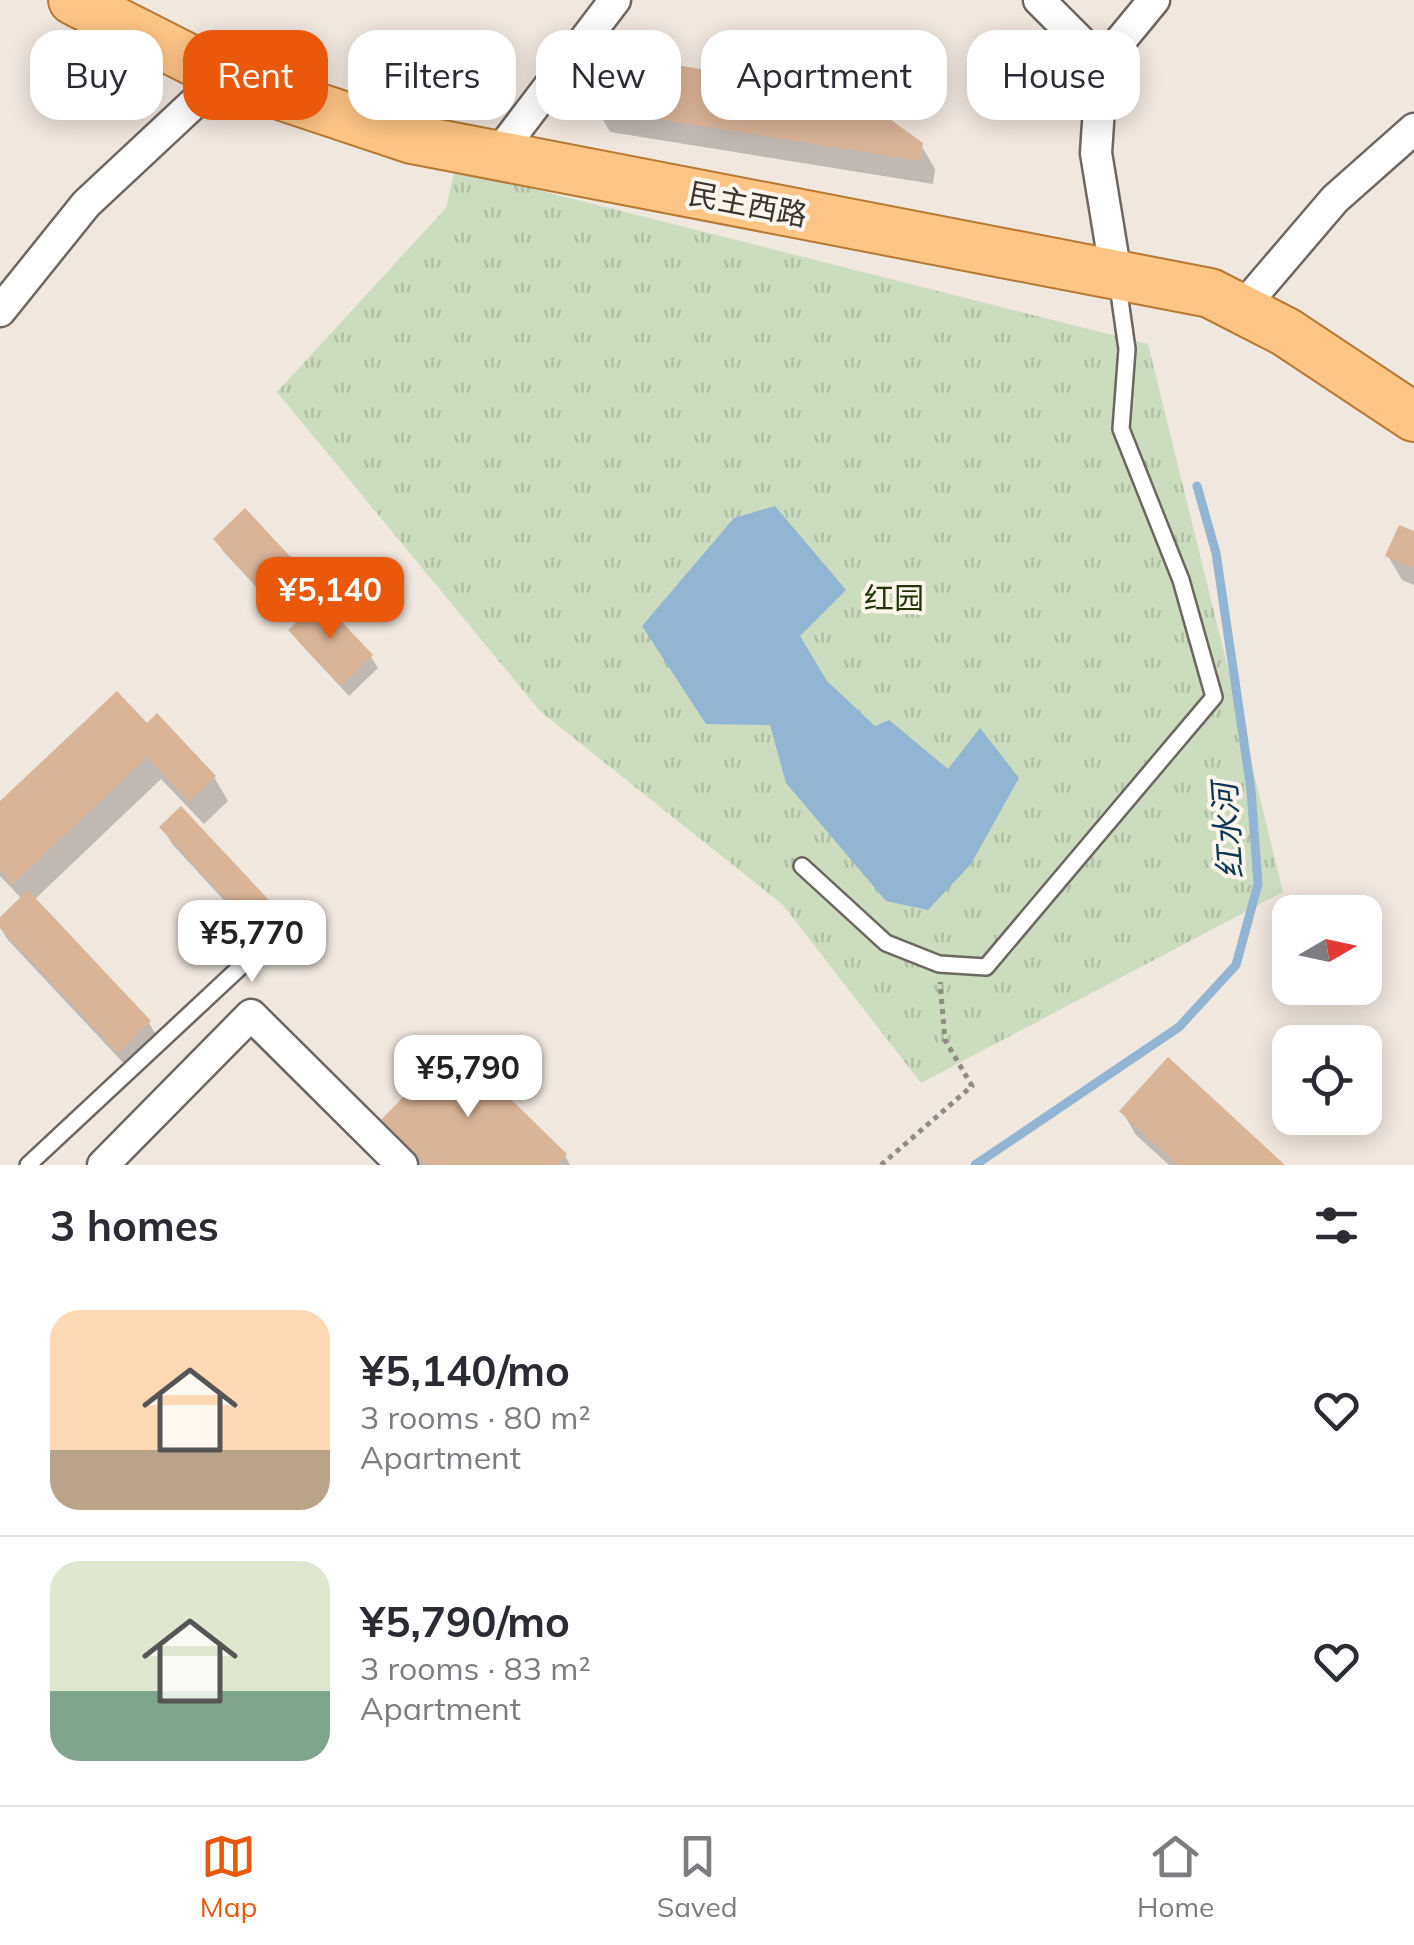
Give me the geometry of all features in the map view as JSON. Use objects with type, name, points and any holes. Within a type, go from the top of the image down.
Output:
[{"type":"main road","name":"民主西路","points":[[73,0],[183,56]]},
{"type":"main road","name":"民主西路","points":[[328,111],[412,139],[1210,293],[1286,332],[1414,417]]},
{"type":"street","points":[[497,155],[616,0]]},
{"type":"street","points":[[1038,0],[1068,30]]},
{"type":"street","points":[[1129,30],[1154,0]]},
{"type":"street","points":[[0,312],[86,204],[183,113]]},
{"type":"street","points":[[1098,120],[1096,153],[1116,275]]},
{"type":"street","points":[[1242,310],[1335,199],[1414,129]]},
{"type":"street","points":[[103,1165],[251,1014],[402,1165]]},
{"type":"lane","points":[[802,866],[886,943],[939,964],[986,967],[1214,697],[1181,580],[1121,429],[1126,349],[1116,275]]},
{"type":"lane","points":[[28,1165],[295,916]]},
{"type":"path","points":[[881,1165],[972,1086],[946,1040],[939,964]]},
{"type":"green space","name":"红园","points":[[455,169],[1148,344],[1283,892],[921,1083],[783,905],[540,711],[277,392],[446,208]]},
{"type":"water","points":[[775,506],[846,590],[800,636],[827,681],[875,726],[889,720],[948,769],[980,728],[1019,778],[971,864],[928,910],[886,901],[786,783],[770,725],[706,724],[642,626],[734,518]]},
{"type":"building","points":[[681,66],[701,69],[701,120],[891,120],[923,143],[920,161],[663,120],[681,120]]},
{"type":"building","points":[[245,508],[298,565],[265,595],[213,539]]},
{"type":"building","points":[[1399,525],[1414,531],[1414,568],[1385,556]]},
{"type":"building","points":[[320,599],[373,655],[341,686],[288,630]]},
{"type":"building","points":[[117,691],[147,723],[157,713],[216,776],[189,802],[147,757],[13,884],[0,870],[0,801]]},
{"type":"building","points":[[181,806],[268,899],[246,920],[159,827]]},
{"type":"building","points":[[28,890],[151,1021],[118,1053],[0,928],[0,917]]},
{"type":"building","points":[[454,1044],[567,1154],[557,1165],[427,1165],[381,1120]]},
{"type":"building","points":[[1168,1057],[1285,1165],[1178,1165],[1119,1111]]},
{"type":"waterway","name":"红水河","points":[[975,1165],[1179,1027],[1236,965],[1258,884],[1251,790],[1216,553],[1197,486]]}]
